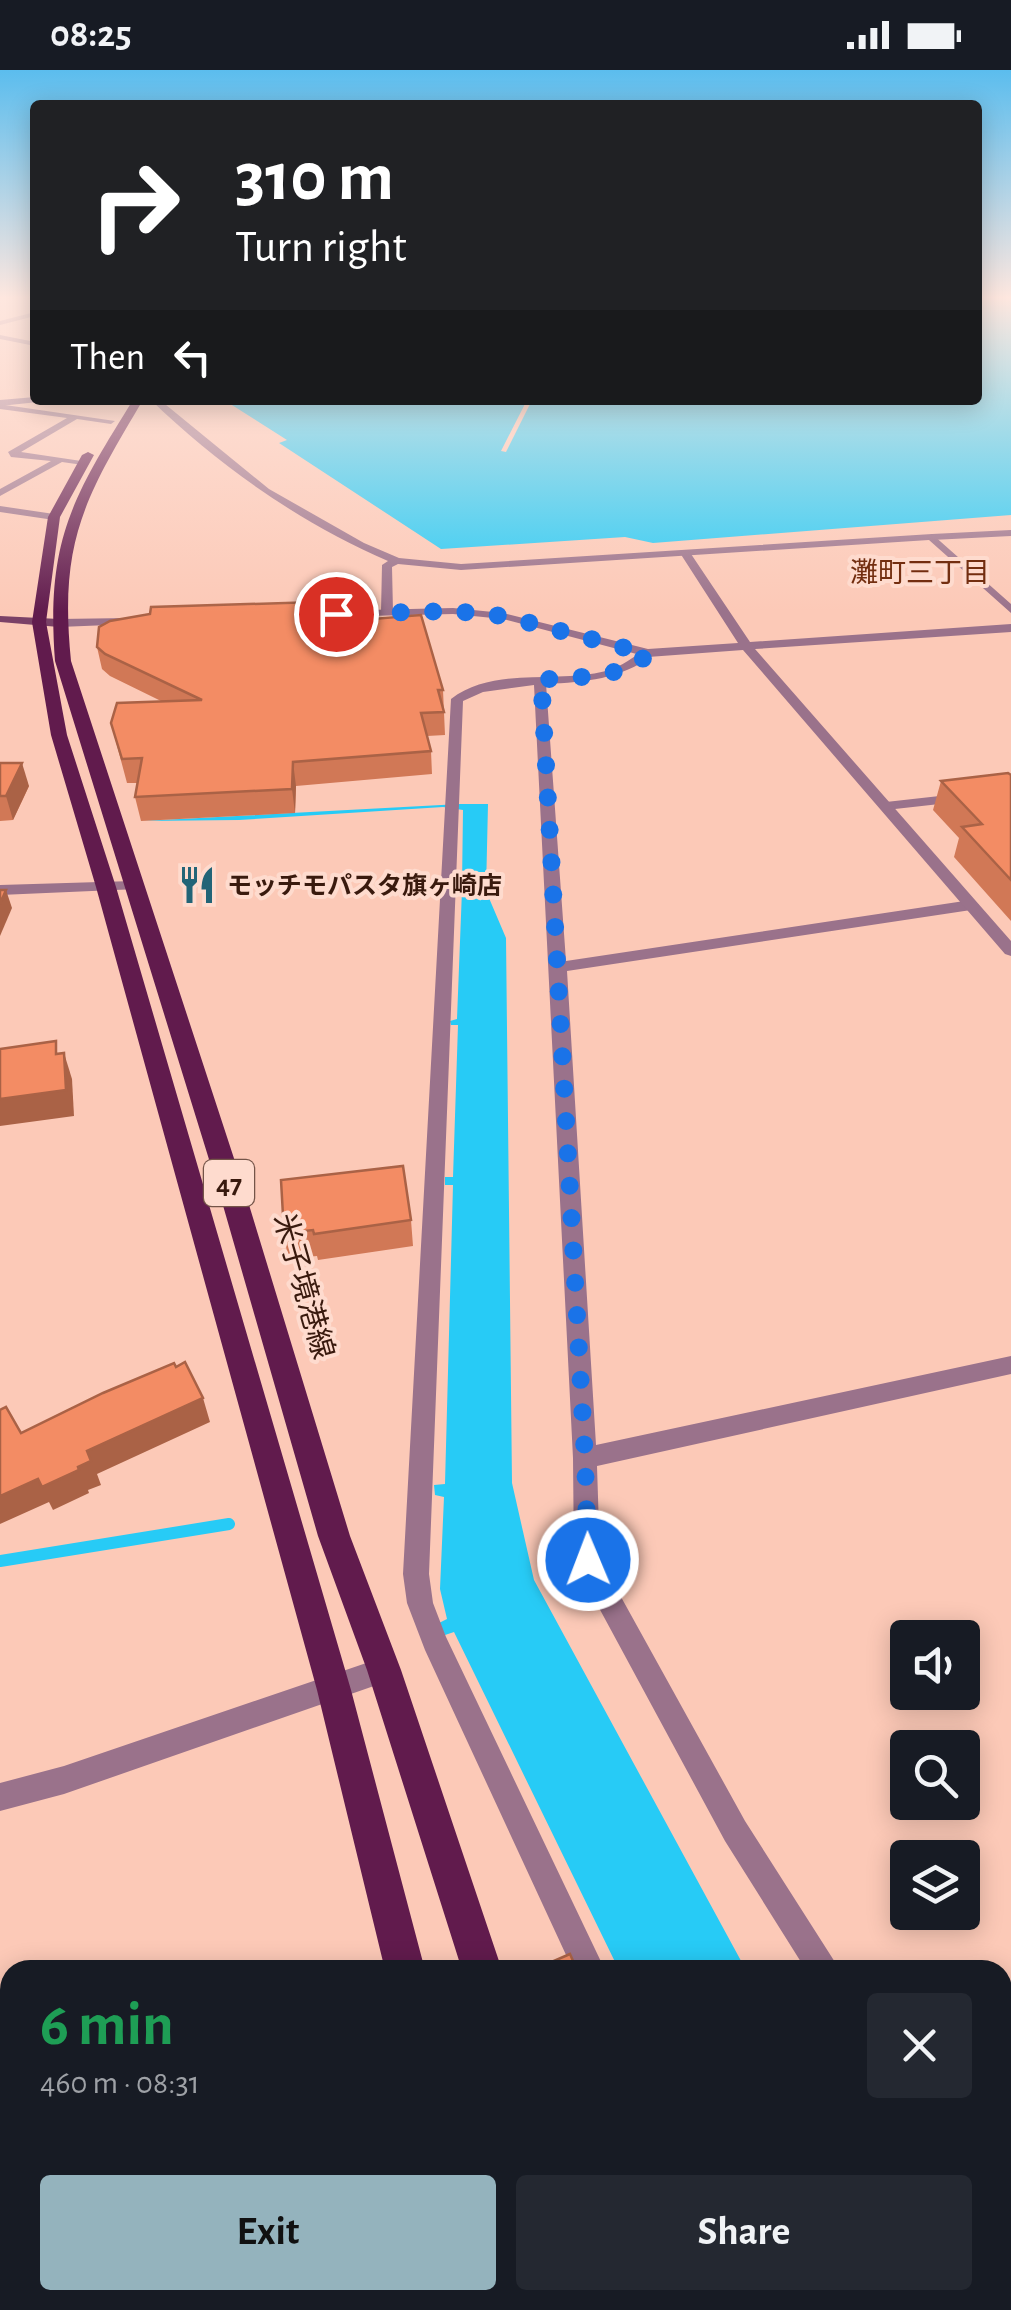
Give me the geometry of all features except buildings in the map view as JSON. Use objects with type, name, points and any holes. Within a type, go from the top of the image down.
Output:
[{"type":"main road","name":"米子境港線","points":[[135,405],[98,462],[66,546],[49,622],[233,1196],[334,1536],[384,1670],[479,1960]]},
{"type":"main road","name":"米子境港線","points":[[118,410],[71,461],[54,517],[49,622],[59,735],[106,887],[334,1690],[402,1960]]},
{"type":"main road","points":[[0,619],[49,622]]},
{"type":"street","points":[[0,404],[77,416],[118,410]]},
{"type":"street","points":[[161,405],[266,491],[376,554],[397,561],[460,568],[1011,533]]},
{"type":"street","points":[[71,461],[11,454],[77,416]]},
{"type":"street","points":[[0,493],[71,461]]},
{"type":"street","points":[[0,509],[54,517]]},
{"type":"street","points":[[932,537],[1011,610]]},
{"type":"street","points":[[685,553],[748,649],[1011,951]]},
{"type":"street","points":[[388,612],[387,565],[397,561]]},
{"type":"street","points":[[317,615],[453,611],[504,616],[648,654],[1011,628]]},
{"type":"street","points":[[49,622],[141,621]]},
{"type":"street","points":[[584,1960],[434,1641],[420,1603],[416,1574],[452,806],[458,699],[488,684],[617,672],[638,664],[648,654]]},
{"type":"street","points":[[538,680],[542,694],[558,968],[588,1560],[734,1831],[818,1960]]},
{"type":"street","points":[[886,806],[1011,792]]},
{"type":"street","points":[[0,890],[133,886]]},
{"type":"street","points":[[558,968],[970,905]]},
{"type":"street","points":[[585,1458],[1011,1365]]},
{"type":"street","points":[[0,1797],[64,1780],[384,1670]]},
{"type":"water","points":[[1011,403],[1011,515],[653,543],[625,537],[441,549],[279,443],[287,440],[232,405],[524,405],[501,451],[506,452],[530,405]]},
{"type":"water","points":[[488,804],[486,891],[506,938],[512,1483],[534,1580],[741,1960],[614,1960],[454,1632],[445,1635],[439,1623],[447,1619],[440,1589],[444,1497],[435,1495],[434,1485],[445,1484],[453,1185],[445,1185],[445,1177],[453,1177],[458,1025],[451,1025],[450,1021],[457,1019],[462,890],[456,890],[456,885],[462,885],[463,810],[443,807],[239,820],[143,821]]},
{"type":"waterway","points":[[0,1561],[229,1524]]},
{"type":"place","name":"モッチモパスタ旗ヶ崎店","points":[[197,885]]},
{"type":"district","name":"灘町三丁目","points":[[920,572]]},
{"type":"route","points":[[336,614],[453,611],[504,616],[648,654],[638,664],[617,672],[538,680],[542,694],[558,968],[588,1560]]}]
